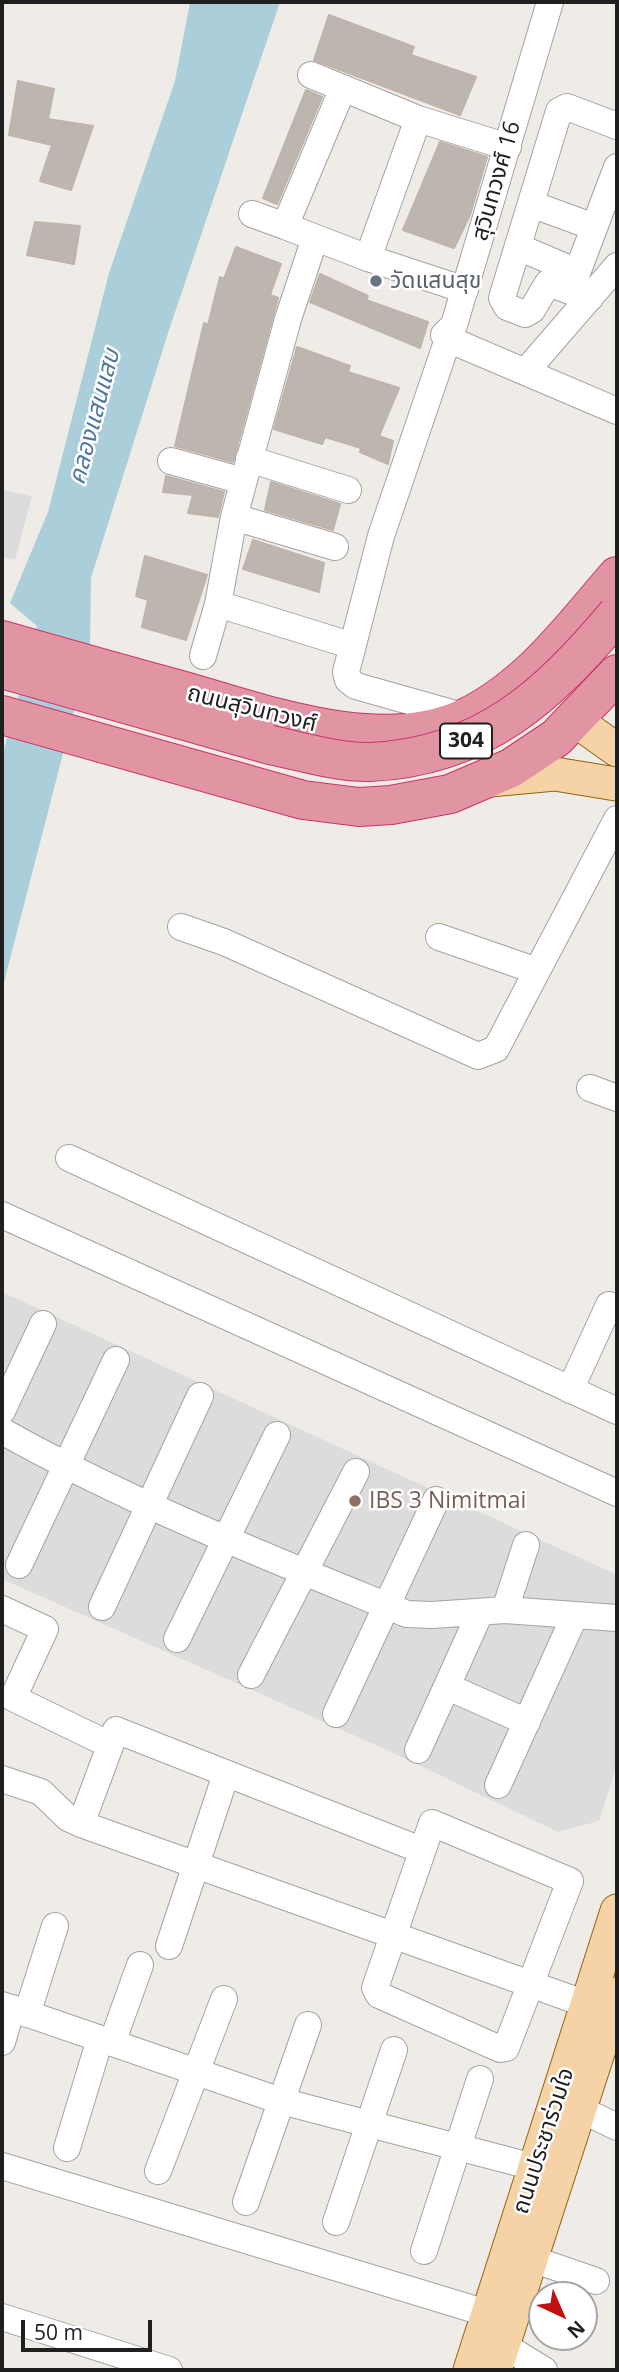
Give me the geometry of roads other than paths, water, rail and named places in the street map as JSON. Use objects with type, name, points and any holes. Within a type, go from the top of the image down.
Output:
[{"type":"highway","name":"ถนนสุวินทวงศ์","points":[[2,640],[312,727],[395,733],[422,730],[466,717],[522,681],[617,576]]},
{"type":"highway","name":"ถนนสุวินทวงศ์","points":[[2,669],[270,745],[368,762],[414,757],[446,748],[480,735],[515,715],[547,691],[617,614]]},
{"type":"highway","name":"304","points":[[2,693],[267,767],[367,785],[413,783],[453,774],[494,756],[536,729],[617,646]]},
{"type":"highway","name":"304","points":[[2,715],[258,789],[303,800],[359,807],[419,801],[482,781],[511,768],[566,729],[617,674]]},
{"type":"highway","points":[[522,681],[566,729]]},
{"type":"main road","points":[[566,729],[617,750]]},
{"type":"main road","points":[[566,729],[617,785]]},
{"type":"main road","points":[[482,781],[528,774],[555,774],[617,785]]},
{"type":"main road","name":"ถนนประชาร่วมใจ","points":[[470,2370],[500,2337],[532,2259],[582,2110],[617,1911]]},
{"type":"main road","name":"ถนนประชาร่วมใจ","points":[[500,2337],[534,2167],[603,1999]]},
{"type":"street","name":"สุวินทวงศ์ 16","points":[[448,339],[444,334],[454,325],[550,2]]},
{"type":"street","points":[[311,75],[418,119],[508,147]]},
{"type":"street","points":[[285,226],[343,88]]},
{"type":"street","points":[[617,126],[567,107],[559,111],[502,298],[507,307],[528,314],[548,283],[579,286],[617,266]]},
{"type":"street","points":[[368,258],[418,119]]},
{"type":"street","points":[[515,120],[552,134]]},
{"type":"street","points":[[526,371],[579,286],[594,227],[617,167]]},
{"type":"street","points":[[531,204],[594,227]]},
{"type":"street","points":[[252,214],[368,258],[465,290]]},
{"type":"street","points":[[203,656],[218,604],[234,517],[246,470],[315,238]]},
{"type":"street","points":[[518,247],[579,286]]},
{"type":"street","points":[[466,717],[356,686],[348,680],[346,672],[380,536],[448,339],[617,411]]},
{"type":"street","points":[[171,461],[246,470],[348,490]]},
{"type":"street","points":[[234,517],[335,547]]},
{"type":"street","points":[[218,604],[351,645]]},
{"type":"street","points":[[181,927],[224,942],[478,1056],[496,1049],[617,819]]},
{"type":"street","points":[[439,937],[537,971]]},
{"type":"street","points":[[590,1088],[617,1098]]},
{"type":"street","points":[[69,1158],[617,1411]]},
{"type":"street","points":[[2,1215],[617,1493]]},
{"type":"street","points":[[570,1390],[609,1305]]},
{"type":"street","points":[[2,1411],[43,1324]]},
{"type":"street","points":[[19,1564],[116,1360]]},
{"type":"street","points":[[102,1607],[200,1396]]},
{"type":"street","points":[[2,1431],[148,1507],[407,1614],[492,1612],[617,1618]]},
{"type":"street","points":[[177,1639],[228,1540],[277,1435]]},
{"type":"street","points":[[251,1675],[356,1472]]},
{"type":"street","points":[[336,1714],[436,1500]]},
{"type":"street","points":[[418,1750],[448,1687],[492,1612],[526,1545]]},
{"type":"street","points":[[2,1609],[45,1629],[13,1698],[110,1745]]},
{"type":"street","points":[[498,1785],[575,1615]]},
{"type":"street","points":[[448,1687],[527,1722]]},
{"type":"street","points":[[81,1824],[116,1730],[422,1850]]},
{"type":"street","points":[[169,1946],[226,1774]]},
{"type":"street","points":[[2,1779],[41,1792],[68,1818],[81,1824],[528,1984],[603,1999]]},
{"type":"street","points":[[432,1823],[570,1881],[528,1984],[506,2048],[500,2049],[379,1995],[376,1980],[394,1936],[432,1823]]},
{"type":"street","points":[[2,2042],[14,2009],[55,1926]]},
{"type":"street","points":[[67,2148],[106,2041],[139,1965]]},
{"type":"street","points":[[158,2171],[224,1999]]},
{"type":"street","points":[[14,2009],[281,2101],[534,2167]]},
{"type":"street","points":[[246,2202],[308,2025]]},
{"type":"street","points":[[336,2222],[394,2050]]},
{"type":"street","points":[[424,2251],[480,2079]]},
{"type":"street","points":[[582,2110],[617,2127]]},
{"type":"street","points":[[2,2166],[500,2337],[544,2370]]},
{"type":"street","points":[[532,2259],[596,2281]]},
{"type":"street","points":[[2,2317],[169,2370]]},
{"type":"water","name":"คลองแสนแสบ","points":[[190,2],[280,2],[168,333],[91,578],[90,649],[2,990],[2,757],[37,626],[10,603],[48,512],[109,273],[175,81]]},
{"type":"place","name":"วัดแสนสุข","points":[[376,281]]},
{"type":"place","name":"IBS 3 Nimitmai","points":[[355,1501]]}]
